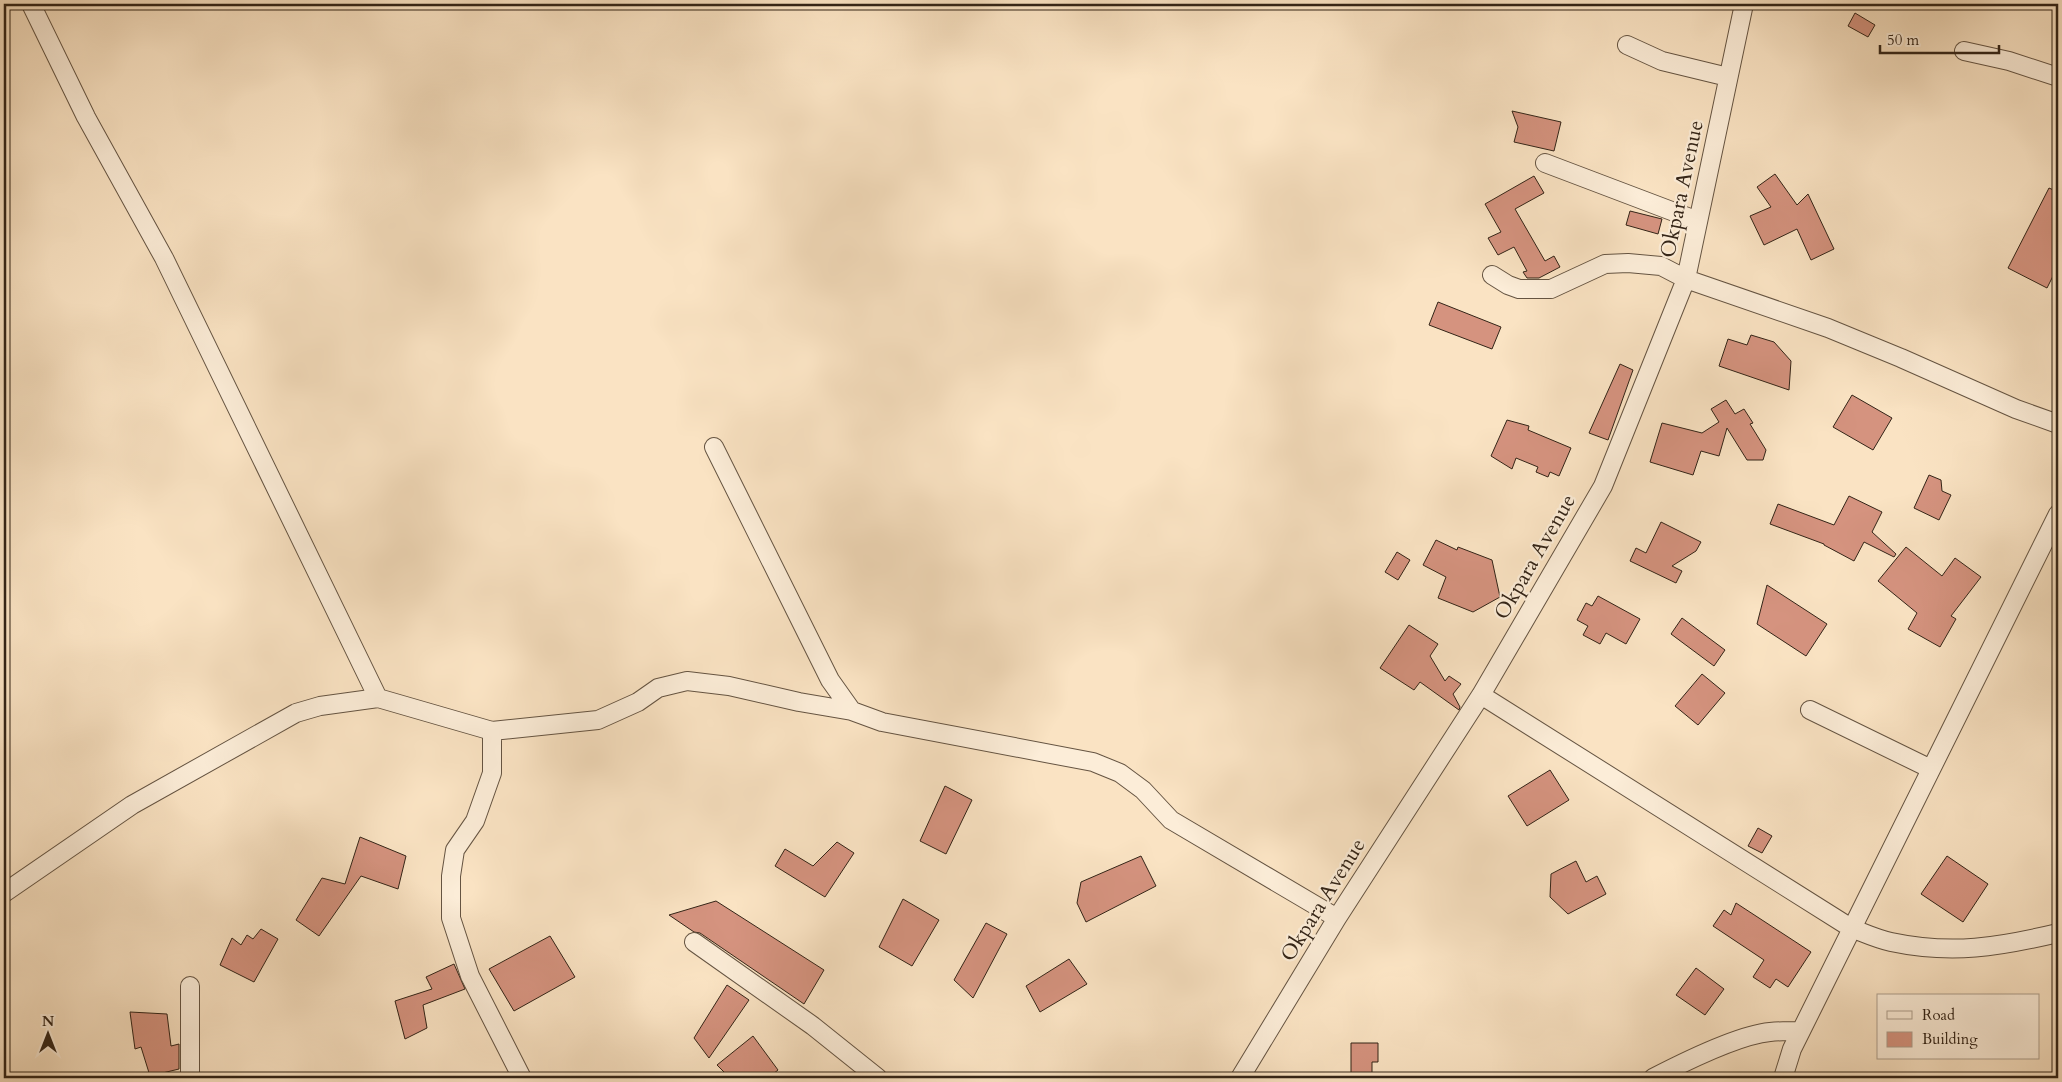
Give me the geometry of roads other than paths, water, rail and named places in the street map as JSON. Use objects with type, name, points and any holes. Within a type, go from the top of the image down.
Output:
[{"type":"street","points":[[31,4],[86,117],[164,258],[378,698]]},
{"type":"street","name":"Okpara Avenue","points":[[1240,1078],[1336,918],[1481,695],[1603,486],[1686,278],[1744,4]]},
{"type":"street","points":[[1627,46],[1662,61],[1728,77]]},
{"type":"street","points":[[1964,51],[2010,61],[2058,77]]},
{"type":"street","points":[[1545,163],[1698,221]]},
{"type":"street","points":[[1492,275],[1508,285],[1520,288],[1551,289],[1605,264],[1616,262],[1661,266],[1686,278],[1828,328],[2016,409],[2058,424]]},
{"type":"street","points":[[714,448],[830,680],[852,710]]},
{"type":"street","points":[[1783,1078],[1792,1050],[1851,928],[2058,514]]},
{"type":"street","points":[[4,893],[132,805],[296,713],[320,706],[378,698],[492,731],[598,720],[638,702],[658,688],[687,681],[729,686],[799,702],[852,710],[882,722],[1093,762],[1120,772],[1143,790],[1171,820],[1336,918]]},
{"type":"street","points":[[1481,695],[1851,928],[1889,942],[1918,947],[1962,950],[2010,945],[2058,933]]},
{"type":"street","points":[[1810,710],[1930,769]]},
{"type":"street","points":[[492,731],[492,773],[475,821],[455,850],[450,876],[451,918],[470,976],[522,1078]]},
{"type":"street","points":[[694,942],[813,1026],[878,1078]]},
{"type":"street","points":[[190,986],[190,1078]]},
{"type":"street","points":[[1653,1078],[1671,1068],[1741,1039],[1768,1032],[1801,1031]]}]
